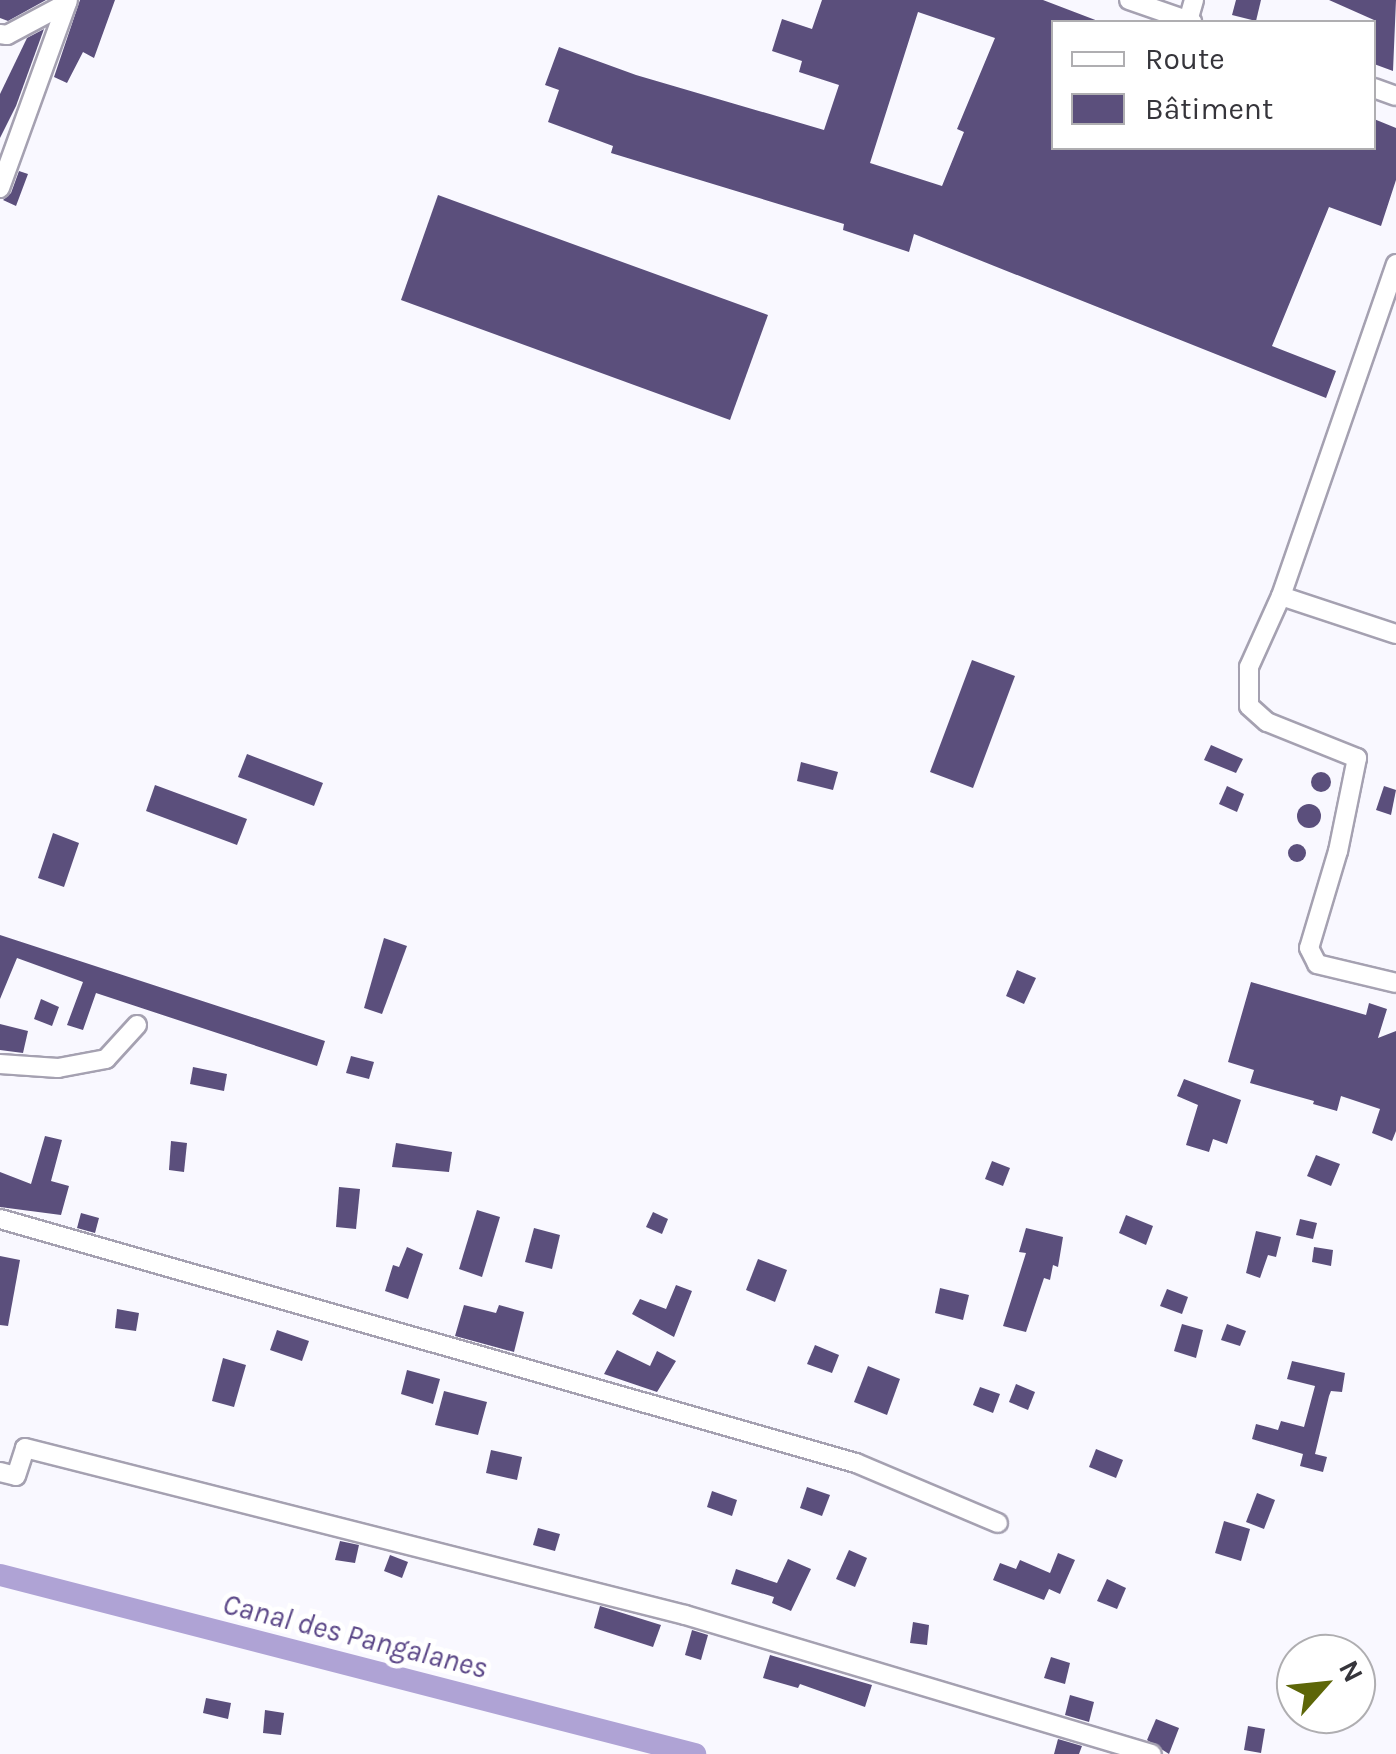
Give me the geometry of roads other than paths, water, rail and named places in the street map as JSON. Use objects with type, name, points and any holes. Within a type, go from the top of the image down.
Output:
[{"type":"street","points":[[1129,0],[1184,20]]},
{"type":"street","points":[[0,34],[7,36],[68,2]]},
{"type":"street","points":[[0,188],[68,2]]},
{"type":"street","points":[[1396,264],[1281,596],[1249,668],[1250,706],[1267,722],[1357,758],[1338,850],[1309,948],[1317,964],[1396,983]]},
{"type":"street","points":[[1281,596],[1396,634]]},
{"type":"street","points":[[0,1064],[58,1068],[106,1059],[138,1026]]},
{"type":"street","points":[[0,1219],[856,1463],[998,1523]]},
{"type":"street","points":[[0,1472],[16,1476],[25,1448],[685,1616],[1152,1754]]},
{"type":"waterway","name":"Canal des Pangalanes","points":[[0,1575],[695,1754]]}]
